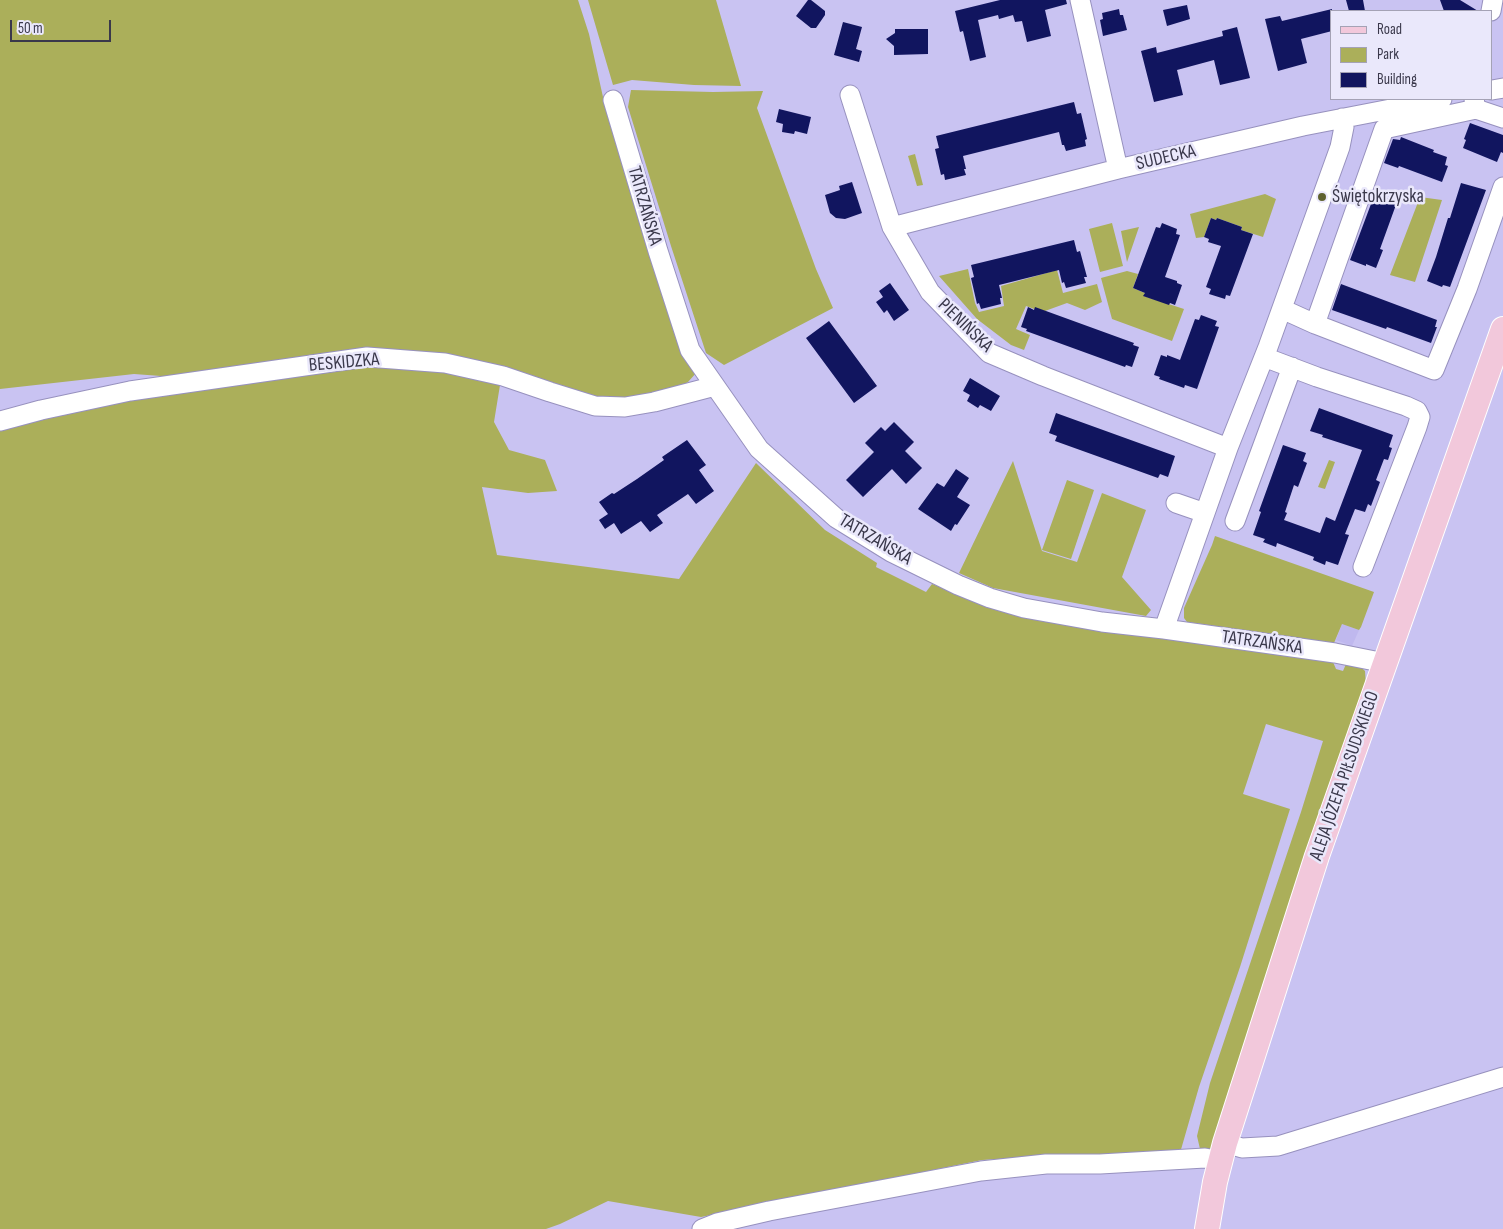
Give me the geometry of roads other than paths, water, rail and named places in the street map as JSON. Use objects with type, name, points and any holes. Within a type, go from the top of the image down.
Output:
[{"type":"main road","name":"ALEJA JÓZEFA PIŁSUDSKIEGO","points":[[1207,1229],[1215,1182],[1223,1152],[1320,846],[1503,330]]},
{"type":"street","points":[[1080,0],[1118,169]]},
{"type":"street","name":"PIENIŃSKA","points":[[850,95],[892,228],[930,292],[989,353],[1228,448]]},
{"type":"street","name":"TATRZAŃSKA","points":[[613,100],[690,350],[759,449],[836,518],[891,552],[958,585],[1007,603],[1073,617],[1335,653],[1385,662]]},
{"type":"street","name":"SUDECKA","points":[[892,228],[1118,169],[1342,118],[1437,100]]},
{"type":"street","points":[[1315,324],[1384,129],[1475,104],[1503,118]]},
{"type":"street","points":[[1164,629],[1228,448],[1282,309],[1340,148],[1344,127],[1342,118]]},
{"type":"street","points":[[1282,309],[1315,324],[1434,370],[1467,289],[1503,187]]},
{"type":"street","name":"BESKIDZKA","points":[[0,421],[41,410],[130,392],[367,357],[445,363],[504,376],[595,406],[625,407],[654,402],[715,386]]},
{"type":"street","points":[[1264,357],[1417,411],[1420,418],[1363,567]]},
{"type":"street","points":[[1235,521],[1292,367]]},
{"type":"street","points":[[1176,503],[1205,513]]},
{"type":"street","points":[[702,1229],[716,1223],[769,1211],[981,1171],[1046,1164],[1100,1164],[1205,1158],[1242,1148],[1278,1146],[1503,1077]]},
{"type":"place","name":"Świętokrzyska","points":[[1322,197]]}]
